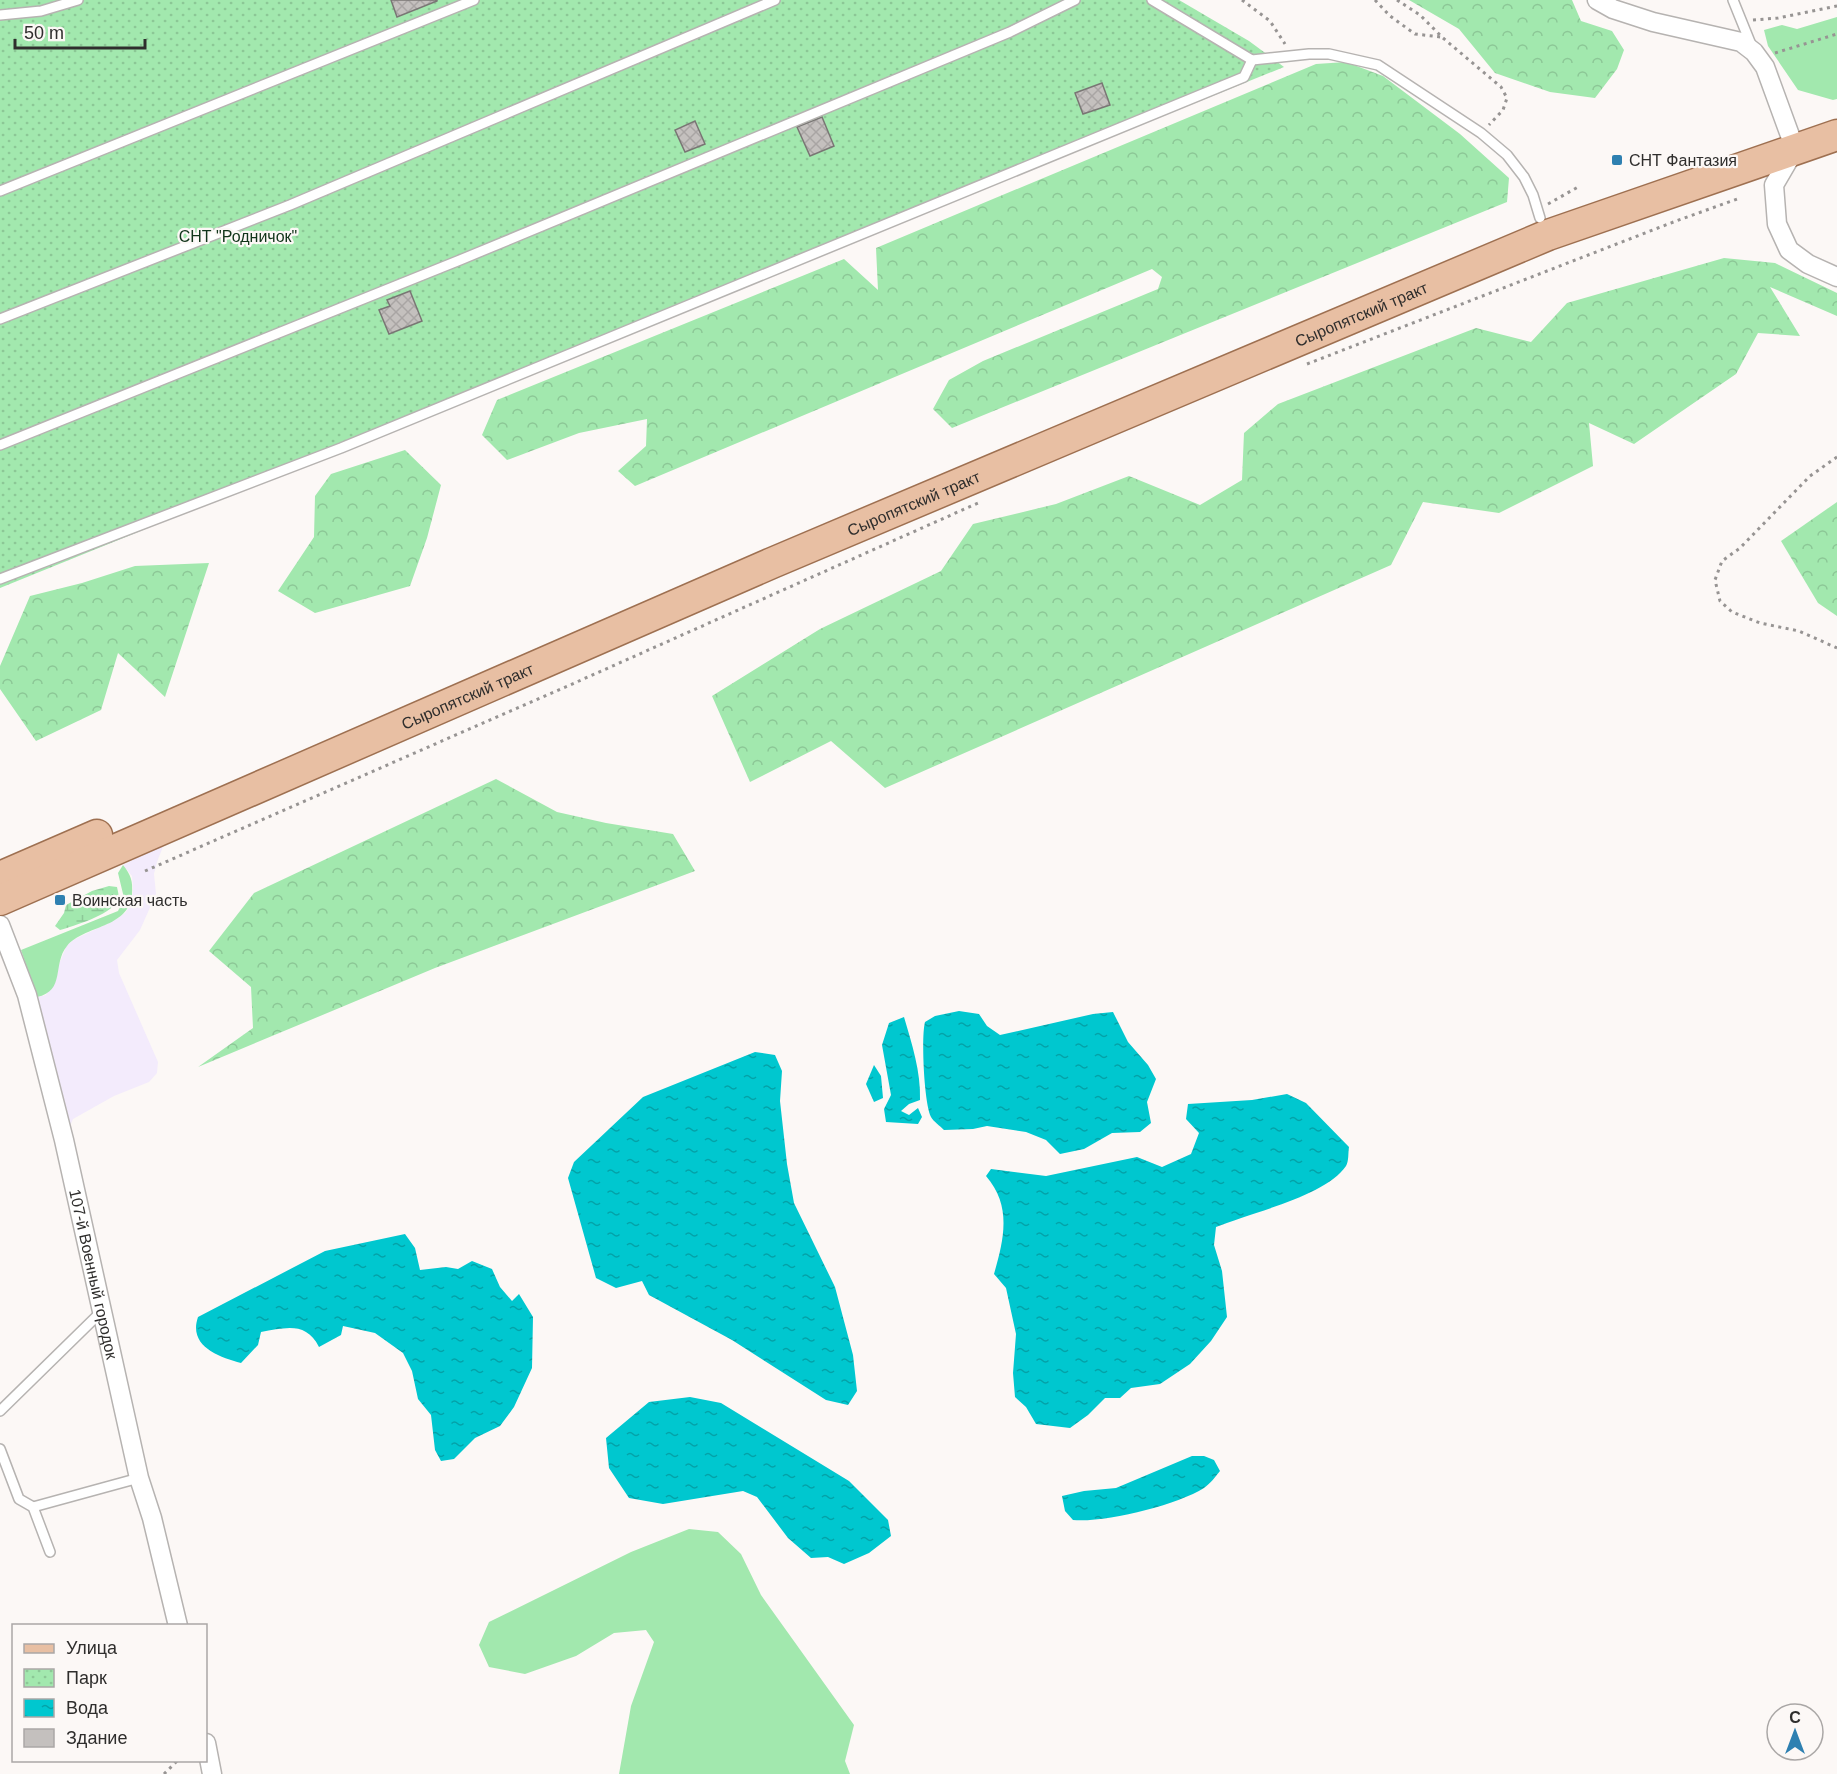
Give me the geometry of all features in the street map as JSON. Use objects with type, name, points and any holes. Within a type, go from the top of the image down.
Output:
[{"type":"main road","name":"Сыропятский тракт","points":[[0,900],[772,563],[1548,235],[1792,139],[1837,114]]},
{"type":"main road","name":"Сыропятский тракт","points":[[0,877],[1538,213],[1792,139],[1837,135]]},
{"type":"street","points":[[1597,0],[1613,9],[1653,22],[1735,40],[1756,55],[1765,67],[1792,139],[1774,185],[1777,224],[1788,250],[1808,264],[1837,277]]},
{"type":"street","name":"107-й Военный городок","points":[[0,925],[27,995],[63,1140],[139,1478],[152,1518],[178,1624]]},
{"type":"street","points":[[207,1748],[212,1774]]},
{"type":"lane","points":[[18,12],[19,0]]},
{"type":"lane","points":[[0,15],[41,11],[78,0]]},
{"type":"lane","points":[[0,191],[474,0]]},
{"type":"lane","points":[[0,319],[290,205],[775,0]]},
{"type":"lane","points":[[0,445],[460,260],[1010,32],[1075,0]]},
{"type":"lane","points":[[1152,0],[1252,60],[1329,54],[1378,65],[1481,133],[1507,155],[1524,177],[1533,195],[1538,213]]},
{"type":"lane","points":[[1733,0],[1756,55]]},
{"type":"lane","points":[[0,579],[341,448],[1244,77],[1252,60]]},
{"type":"lane","points":[[0,1411],[101,1312]]},
{"type":"lane","points":[[0,1449],[20,1499],[33,1507],[50,1552]]},
{"type":"lane","points":[[33,1507],[139,1478]]},
{"type":"path","points":[[1242,0],[1270,21],[1291,56]]},
{"type":"path","points":[[1375,0],[1390,16],[1415,34],[1443,38]]},
{"type":"path","points":[[1397,0],[1420,15],[1443,38],[1501,87],[1507,98],[1503,110],[1481,133]]},
{"type":"path","points":[[1741,21],[1778,18],[1837,6]]},
{"type":"path","points":[[1756,55],[1837,34]]},
{"type":"path","points":[[1538,213],[1578,188]]},
{"type":"path","points":[[1300,367],[1740,198]]},
{"type":"path","points":[[1837,457],[1810,476],[1740,548],[1722,561],[1715,580],[1720,601],[1732,612],[1760,623],[1799,631],[1837,648]]},
{"type":"path","points":[[145,871],[987,500]]},
{"type":"path","points":[[164,1774],[177,1762]]},
{"type":"shaded area","points":[[164,844],[154,874],[156,894],[140,930],[117,960],[119,973],[158,1062],[157,1073],[149,1082],[114,1096],[73,1119],[67,1133],[37,997],[46,995],[67,945],[115,920],[125,913],[132,903],[132,876],[123,865]]},
{"type":"green space","name":"СНТ \"Родничок\"","points":[[0,0],[1179,0],[1249,41],[1284,67],[0,588]]},
{"type":"green space","points":[[1409,0],[1572,0],[1581,21],[1612,31],[1624,50],[1617,69],[1595,98],[1550,92],[1495,73],[1459,29]]},
{"type":"green space","points":[[1837,17],[1837,99],[1833,100],[1798,90],[1768,46],[1764,30],[1782,25],[1797,29]]},
{"type":"green space","points":[[1346,62],[1383,76],[1460,134],[1509,178],[1507,202],[952,428],[933,409],[949,380],[983,361],[1158,289],[1162,277],[1152,269],[635,486],[618,471],[646,446],[647,419],[579,433],[507,460],[482,435],[497,400],[844,259],[878,290],[876,248],[1316,64]]},
{"type":"green space","points":[[1724,258],[1775,263],[1837,293],[1837,316],[1770,287],[1800,336],[1758,333],[1736,374],[1634,444],[1589,423],[1593,466],[1499,513],[1423,502],[1391,565],[885,788],[831,741],[750,782],[712,696],[820,629],[941,571],[973,524],[1056,504],[1129,476],[1200,505],[1242,480],[1244,433],[1278,404],[1476,328],[1531,342],[1567,303]]},
{"type":"green space","points":[[405,450],[441,485],[427,538],[410,586],[315,613],[278,591],[314,537],[315,496],[331,474]]},
{"type":"green space","points":[[1837,502],[1837,616],[1818,603],[1781,541]]},
{"type":"green space","points":[[209,563],[165,697],[118,653],[101,710],[36,741],[0,689],[0,666],[30,596],[135,566]]},
{"type":"green space","points":[[496,779],[557,812],[673,834],[695,871],[435,968],[198,1067],[253,1028],[251,987],[209,951],[254,893]]},
{"type":"green space","points":[[123,865],[132,882],[129,905],[115,920],[84,934],[67,946],[52,989],[37,997],[21,950],[118,911],[124,898],[118,873]]},
{"type":"green space","points":[[109,886],[117,887],[119,896],[113,907],[99,916],[74,926],[60,930],[55,926],[64,913],[66,905],[92,891]]},
{"type":"green space","points":[[689,1529],[718,1532],[741,1554],[761,1595],[854,1725],[845,1761],[850,1774],[619,1774],[631,1706],[654,1642],[646,1630],[614,1633],[576,1656],[525,1674],[489,1667],[479,1645],[489,1622],[631,1552]]},
{"type":"water","points":[[959,1011],[979,1014],[987,1026],[1000,1035],[1093,1014],[1113,1012],[1128,1042],[1148,1065],[1156,1079],[1147,1102],[1151,1123],[1140,1132],[1112,1133],[1084,1149],[1060,1154],[1046,1140],[1026,1132],[987,1126],[944,1130],[932,1119],[929,1110],[924,1070],[925,1022],[935,1016]]},
{"type":"water","points":[[904,1017],[913,1048],[920,1100],[909,1104],[901,1111],[909,1115],[918,1108],[922,1117],[918,1124],[886,1122],[884,1109],[891,1095],[882,1045],[889,1023]]},
{"type":"water","points":[[755,1052],[775,1055],[782,1071],[780,1101],[794,1203],[835,1287],[853,1355],[857,1391],[848,1405],[826,1400],[732,1340],[649,1295],[642,1281],[616,1288],[596,1278],[568,1178],[574,1162],[643,1097]]},
{"type":"water","points":[[874,1065],[881,1076],[883,1098],[874,1102],[866,1084]]},
{"type":"water","points":[[1287,1094],[1306,1103],[1349,1147],[1346,1166],[1336,1177],[1305,1195],[1216,1227],[1214,1245],[1222,1271],[1227,1317],[1211,1341],[1190,1364],[1160,1384],[1131,1388],[1120,1398],[1105,1398],[1088,1415],[1070,1428],[1036,1424],[1026,1407],[1015,1397],[1013,1373],[1016,1334],[1006,1288],[994,1274],[1003,1236],[1003,1211],[1000,1199],[986,1176],[991,1169],[1046,1176],[1137,1157],[1162,1167],[1191,1154],[1199,1133],[1186,1119],[1188,1104],[1252,1100]]},
{"type":"water","points":[[405,1234],[415,1248],[420,1270],[446,1267],[458,1269],[472,1261],[492,1269],[500,1287],[512,1301],[519,1294],[533,1317],[532,1368],[514,1407],[500,1426],[475,1438],[454,1459],[441,1461],[435,1450],[431,1415],[418,1399],[412,1371],[403,1353],[375,1333],[343,1326],[341,1335],[319,1347],[308,1333],[294,1328],[261,1332],[258,1345],[241,1363],[207,1349],[197,1336],[198,1317],[325,1251]]},
{"type":"water","points":[[690,1397],[721,1403],[849,1481],[888,1520],[891,1536],[869,1553],[844,1564],[828,1557],[811,1558],[788,1538],[757,1497],[743,1491],[663,1504],[629,1498],[609,1468],[606,1438],[649,1402]]},
{"type":"water","points":[[1192,1456],[1204,1456],[1214,1460],[1220,1471],[1206,1486],[1177,1501],[1140,1512],[1103,1519],[1073,1520],[1065,1511],[1062,1496],[1116,1488]]},
{"type":"building","points":[[391,0],[437,0],[437,1],[397,17]]},
{"type":"building","points":[[1102,83],[1110,105],[1083,114],[1075,93]]},
{"type":"building","points":[[822,117],[834,146],[810,156],[797,127]]},
{"type":"building","points":[[695,121],[705,144],[685,152],[675,130]]},
{"type":"building","points":[[410,291],[422,321],[389,334],[379,310],[390,306],[387,300]]},
{"type":"place","name":"СНТ Фантазия","points":[[1617,160]]},
{"type":"place","name":"Воинская часть","points":[[60,900]]}]
